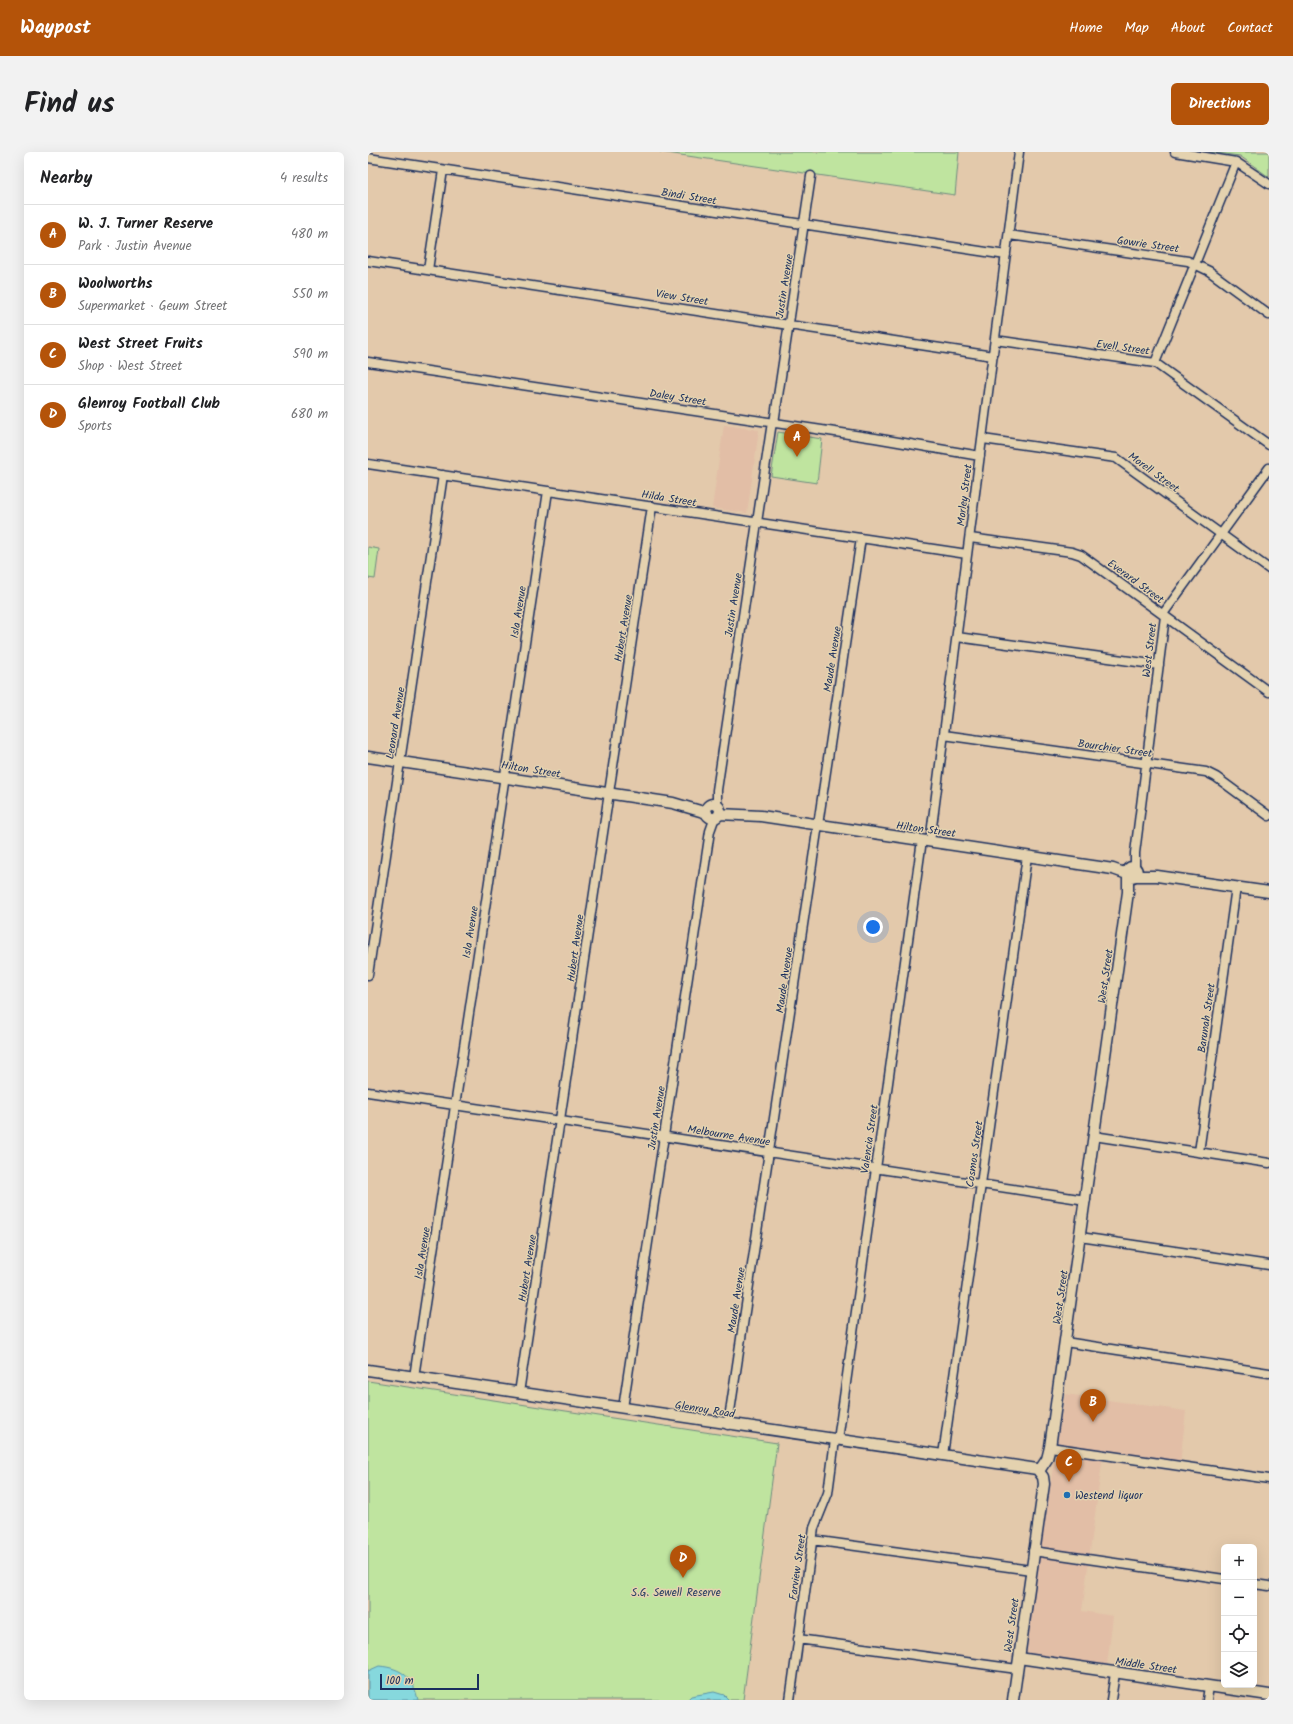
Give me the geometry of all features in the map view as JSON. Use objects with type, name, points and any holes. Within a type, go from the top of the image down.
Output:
[{"type":"street","name":"Morley Street","points":[[926,841],[944,735],[1019,152]]},
{"type":"street","points":[[1175,152],[1236,162],[1269,184]]},
{"type":"street","name":"Bindi Street","points":[[368,158],[1006,254]]},
{"type":"street","points":[[1155,363],[1236,162]]},
{"type":"street","points":[[428,270],[443,170]]},
{"type":"street","name":"Justin Avenue","points":[[623,1408],[716,790],[811,176]]},
{"type":"street","name":"Gowrie Street","points":[[1009,235],[1179,259],[1195,264],[1209,271],[1269,315]]},
{"type":"street","name":"View Street","points":[[368,261],[993,356]]},
{"type":"street","name":"Evell Street","points":[[995,340],[1155,363],[1269,445]]},
{"type":"street","name":"Daley Street","points":[[369,361],[875,438],[980,456]]},
{"type":"street","name":"Morell Street","points":[[982,439],[1116,458],[1269,569]]},
{"type":"street","name":"Hilda Street","points":[[368,464],[968,554]]},
{"type":"street","name":"West Street","points":[[1013,1700],[1044,1484],[1038,1471],[1047,1459],[1050,1447],[1086,1200],[1128,892],[1135,853],[1164,615],[1269,468]]},
{"type":"street","name":"Leonard Avenue","points":[[368,975],[444,475]]},
{"type":"street","name":"Isla Avenue","points":[[414,1377],[548,491]]},
{"type":"street","name":"Hubert Avenue","points":[[519,1393],[652,506]]},
{"type":"street","name":"Maude Avenue","points":[[728,1425],[861,538]]},
{"type":"street","name":"Everard Street","points":[[970,538],[1077,553],[1269,692]]},
{"type":"street","points":[[957,637],[1159,665]]},
{"type":"street","name":"Bourchier Street","points":[[944,735],[1212,774],[1269,816]]},
{"type":"street","name":"Hilton Street","points":[[368,757],[609,793],[713,811],[818,825],[1269,892]]},
{"type":"street","name":"Valencia Street","points":[[836,1440],[926,841]]},
{"type":"street","name":"Cosmos Street","points":[[943,1455],[1027,856]]},
{"type":"street","name":"Barunah Street","points":[[1199,1152],[1236,887]]},
{"type":"street","name":"Melbourne Avenue","points":[[368,1092],[1086,1200]]},
{"type":"street","points":[[1094,1136],[1269,1163]]},
{"type":"street","points":[[1080,1237],[1269,1265]]},
{"type":"street","points":[[1065,1342],[1269,1372]]},
{"type":"street","name":"Glenroy Road","points":[[368,1370],[728,1425],[1030,1467],[1038,1471]]},
{"type":"street","name":"Farview Street","points":[[790,1700],[815,1523],[828,1493],[836,1440]]},
{"type":"street","points":[[1050,1447],[1269,1479]]},
{"type":"street","points":[[812,1540],[1031,1570]]},
{"type":"street","points":[[1034,1551],[1221,1579]]},
{"type":"street","points":[[1257,1584],[1269,1586]]},
{"type":"street","points":[[798,1639],[1017,1669]]},
{"type":"street","name":"Middle Street","points":[[1019,1658],[1269,1696]]},
{"type":"street","points":[[1111,1700],[1115,1672]]},
{"type":"street","points":[[1207,1700],[1209,1686]]},
{"type":"shaded area","points":[[724,425],[759,430],[747,513],[712,508]]},
{"type":"shaded area","points":[[1065,1394],[1186,1411],[1180,1464],[1103,1455],[1082,1611],[1113,1616],[1107,1665],[1023,1652]]},
{"type":"green space","points":[[660,152],[959,152],[955,195]]},
{"type":"green space","points":[[1209,152],[1269,152],[1269,177],[1240,156]]},
{"type":"green space","points":[[778,432],[822,439],[817,483],[771,476]]},
{"type":"green space","points":[[368,547],[379,549],[375,579],[368,578]]},
{"type":"green space","name":"S.G. Sewell Reserve","points":[[368,1381],[777,1443],[743,1700],[368,1700]]},
{"type":"water","points":[[379,1666],[394,1669],[405,1675],[413,1685],[418,1700],[368,1700],[368,1671]]},
{"type":"water","points":[[714,1692],[724,1695],[729,1700],[687,1700],[691,1696]]},
{"type":"place","name":"W. J. Turner Reserve","points":[[797,457]]},
{"type":"place","name":"Woolworths","points":[[1093,1422]]},
{"type":"place","name":"West Street Fruits","points":[[1069,1482]]},
{"type":"place","name":"Westend liquor","points":[[1067,1495]]},
{"type":"place","name":"Glenroy Football Club","points":[[683,1578]]}]
